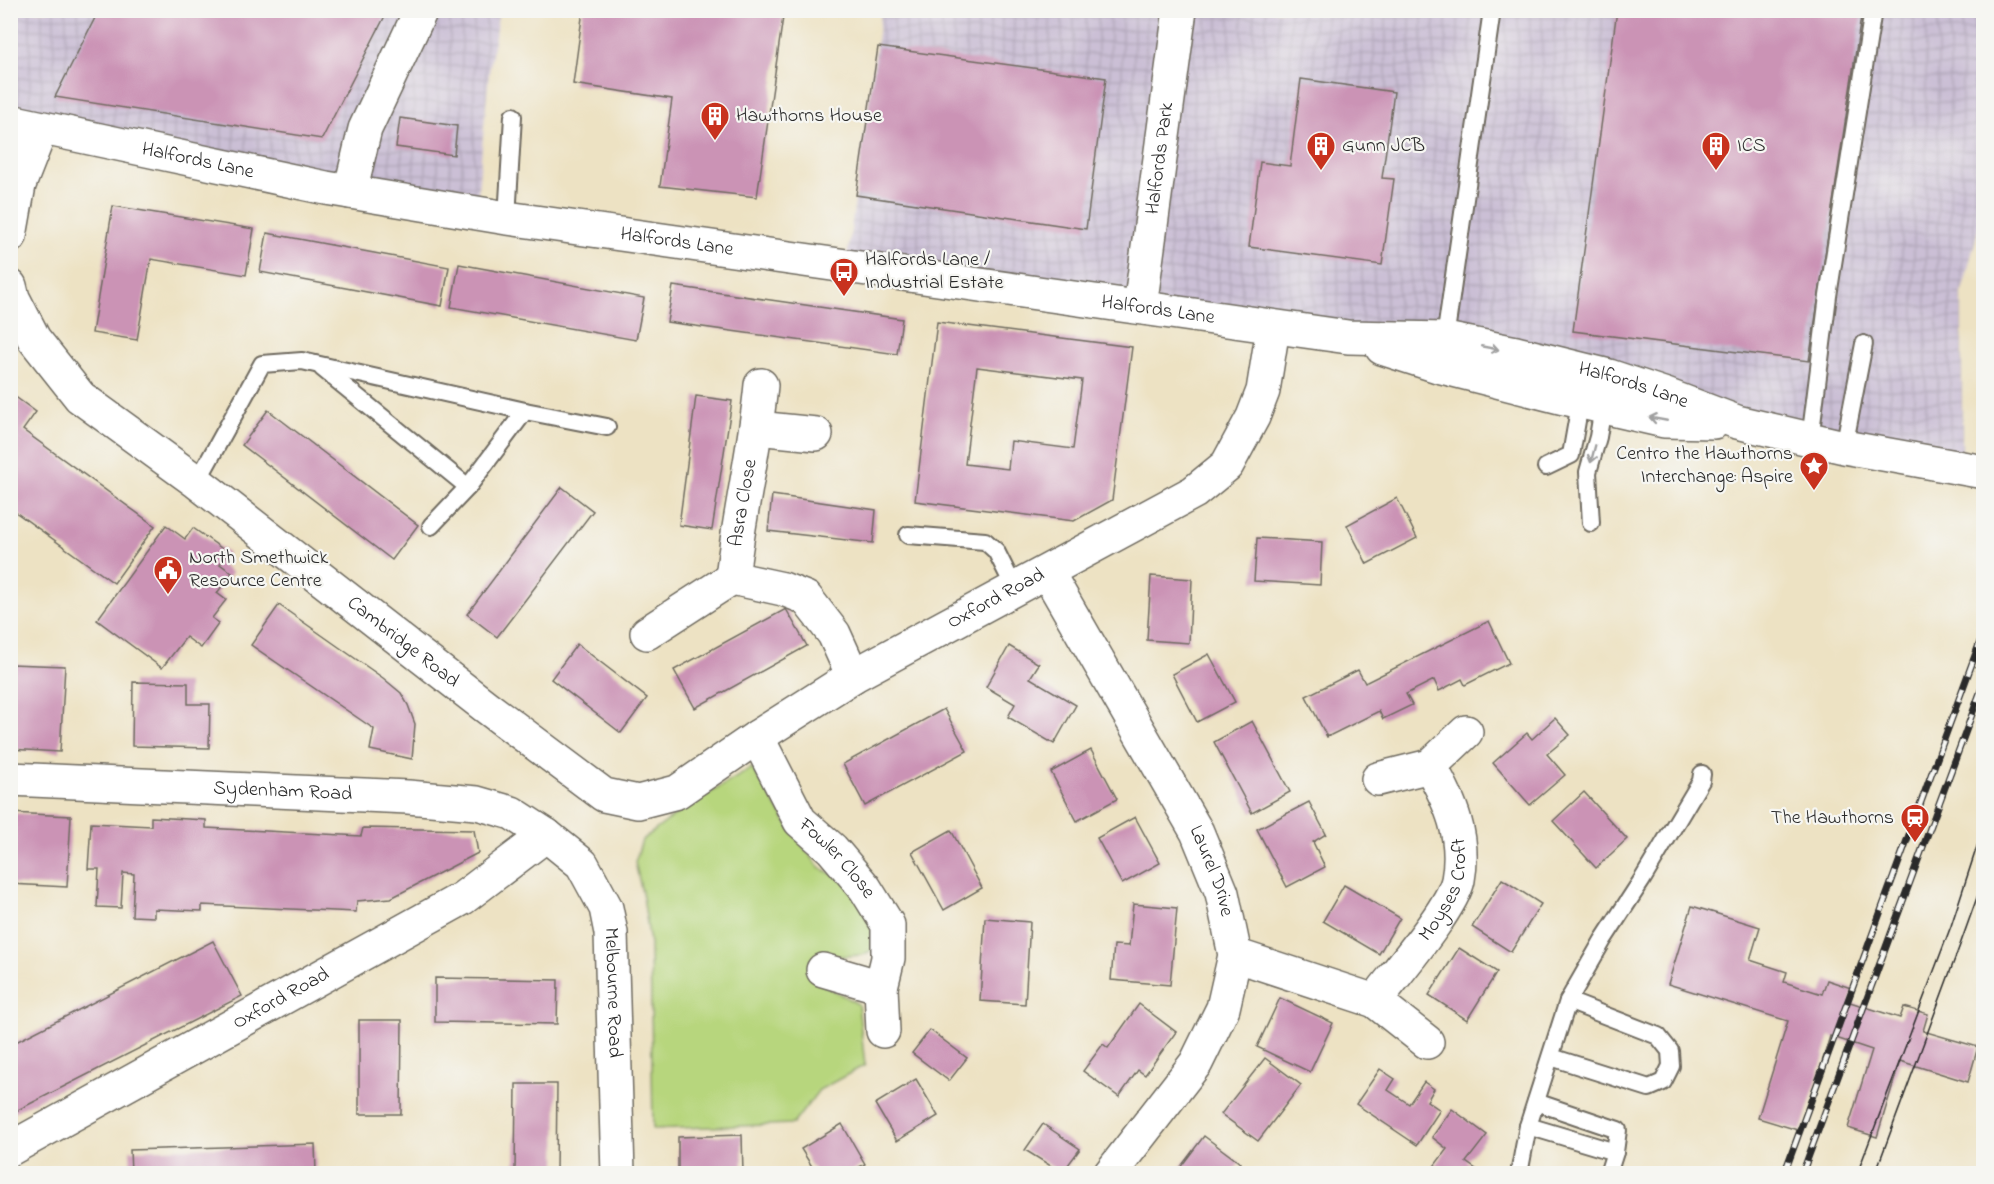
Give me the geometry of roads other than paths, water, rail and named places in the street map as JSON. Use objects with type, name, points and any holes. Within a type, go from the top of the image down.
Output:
[{"type":"street","points":[[350,192],[365,129],[421,10]]},
{"type":"street","name":"Halfords Park","points":[[1140,307],[1180,10]]},
{"type":"street","points":[[10,236],[26,125]]},
{"type":"street","name":"Halfords Lane","points":[[26,125],[350,192],[507,218],[1140,307],[1273,328],[1348,337],[1445,339],[1516,353],[1595,389]]},
{"type":"street","name":"Cambridge Road","points":[[10,286],[13,298],[34,339],[80,397],[197,482],[604,795],[638,802]]},
{"type":"street","name":"Oxford Road","points":[[638,802],[677,792],[757,736],[853,676],[1194,492],[1227,465],[1253,417],[1263,391],[1273,328]]},
{"type":"street","name":"Halfords Lane","points":[[1348,337],[1438,366],[1595,389],[1666,395],[1737,422],[1810,440],[1972,471]]},
{"type":"street","name":"Asra Close","points":[[732,578],[735,546],[757,428],[761,385]]},
{"type":"street","points":[[757,428],[816,434]]},
{"type":"street","name":"Laurel Drive","points":[[1047,572],[1197,832],[1222,893],[1235,955],[1223,1008],[1196,1063],[1118,1170]]},
{"type":"street","points":[[647,633],[732,578],[806,598],[834,634],[853,676]]},
{"type":"street","points":[[1378,779],[1430,766],[1466,732]]},
{"type":"street","name":"Fowler Close","points":[[757,736],[800,821],[832,849],[852,872],[888,925],[888,958],[881,987],[883,1031]]},
{"type":"street","name":"Moyses Croft","points":[[1375,1001],[1443,911],[1457,881],[1460,845],[1449,801],[1430,766]]},
{"type":"street","name":"Sydenham Road","points":[[10,779],[408,797],[477,803],[512,813],[546,835]]},
{"type":"street","name":"Oxford Road","points":[[10,1149],[463,898],[546,835]]},
{"type":"street","name":"Melbourne Road","points":[[546,835],[582,864],[606,908],[611,933],[618,1173]]},
{"type":"street","points":[[1235,955],[1375,1001],[1427,1042]]},
{"type":"street","points":[[823,970],[881,987]]},
{"type":"lane","points":[[1445,339],[1492,10]]},
{"type":"lane","points":[[1810,440],[1828,296],[1873,10]]},
{"type":"lane","points":[[507,218],[513,116]]},
{"type":"lane","points":[[1844,447],[1864,344]]},
{"type":"lane","points":[[197,482],[262,364],[302,361],[525,411],[608,427]]},
{"type":"lane","points":[[320,365],[468,487]]},
{"type":"lane","points":[[1546,467],[1571,456],[1595,389]]},
{"type":"lane","points":[[1591,523],[1588,472],[1598,437],[1595,389]]},
{"type":"lane","points":[[431,526],[468,487],[525,411]]},
{"type":"lane","points":[[908,536],[985,541],[996,551],[1015,589]]},
{"type":"lane","points":[[1519,1173],[1528,1126],[1568,1001],[1701,781],[1702,774]]},
{"type":"lane","points":[[1551,1057],[1649,1088],[1663,1082],[1671,1066],[1670,1051],[1658,1036],[1568,1001]]},
{"type":"lane","points":[[1536,1102],[1618,1130],[1615,1152],[1608,1173]]},
{"type":"lane","points":[[1528,1126],[1615,1152]]},
{"type":"tram line","points":[[1857,1174],[1951,926],[1984,825]]},
{"type":"tram line","points":[[1875,1174],[1984,878]]},
{"type":"railway","points":[[1784,1174],[1984,631]]},
{"type":"railway","points":[[1802,1174],[1984,682]]},
{"type":"place","name":"Hawthorns House","points":[[715,142]]},
{"type":"place","name":"Gunn JCB","points":[[1321,172]]},
{"type":"place","name":"ICS","points":[[1716,172]]},
{"type":"place","name":"Halfords Lane / Industrial Estate","points":[[844,298]]},
{"type":"place","name":"Centro the Hawthorns Interchange: Aspire","points":[[1814,492]]},
{"type":"place","name":"North Smethwick Resource Centre","points":[[168,596]]},
{"type":"place","name":"The Hawthorns","points":[[1915,844]]}]
